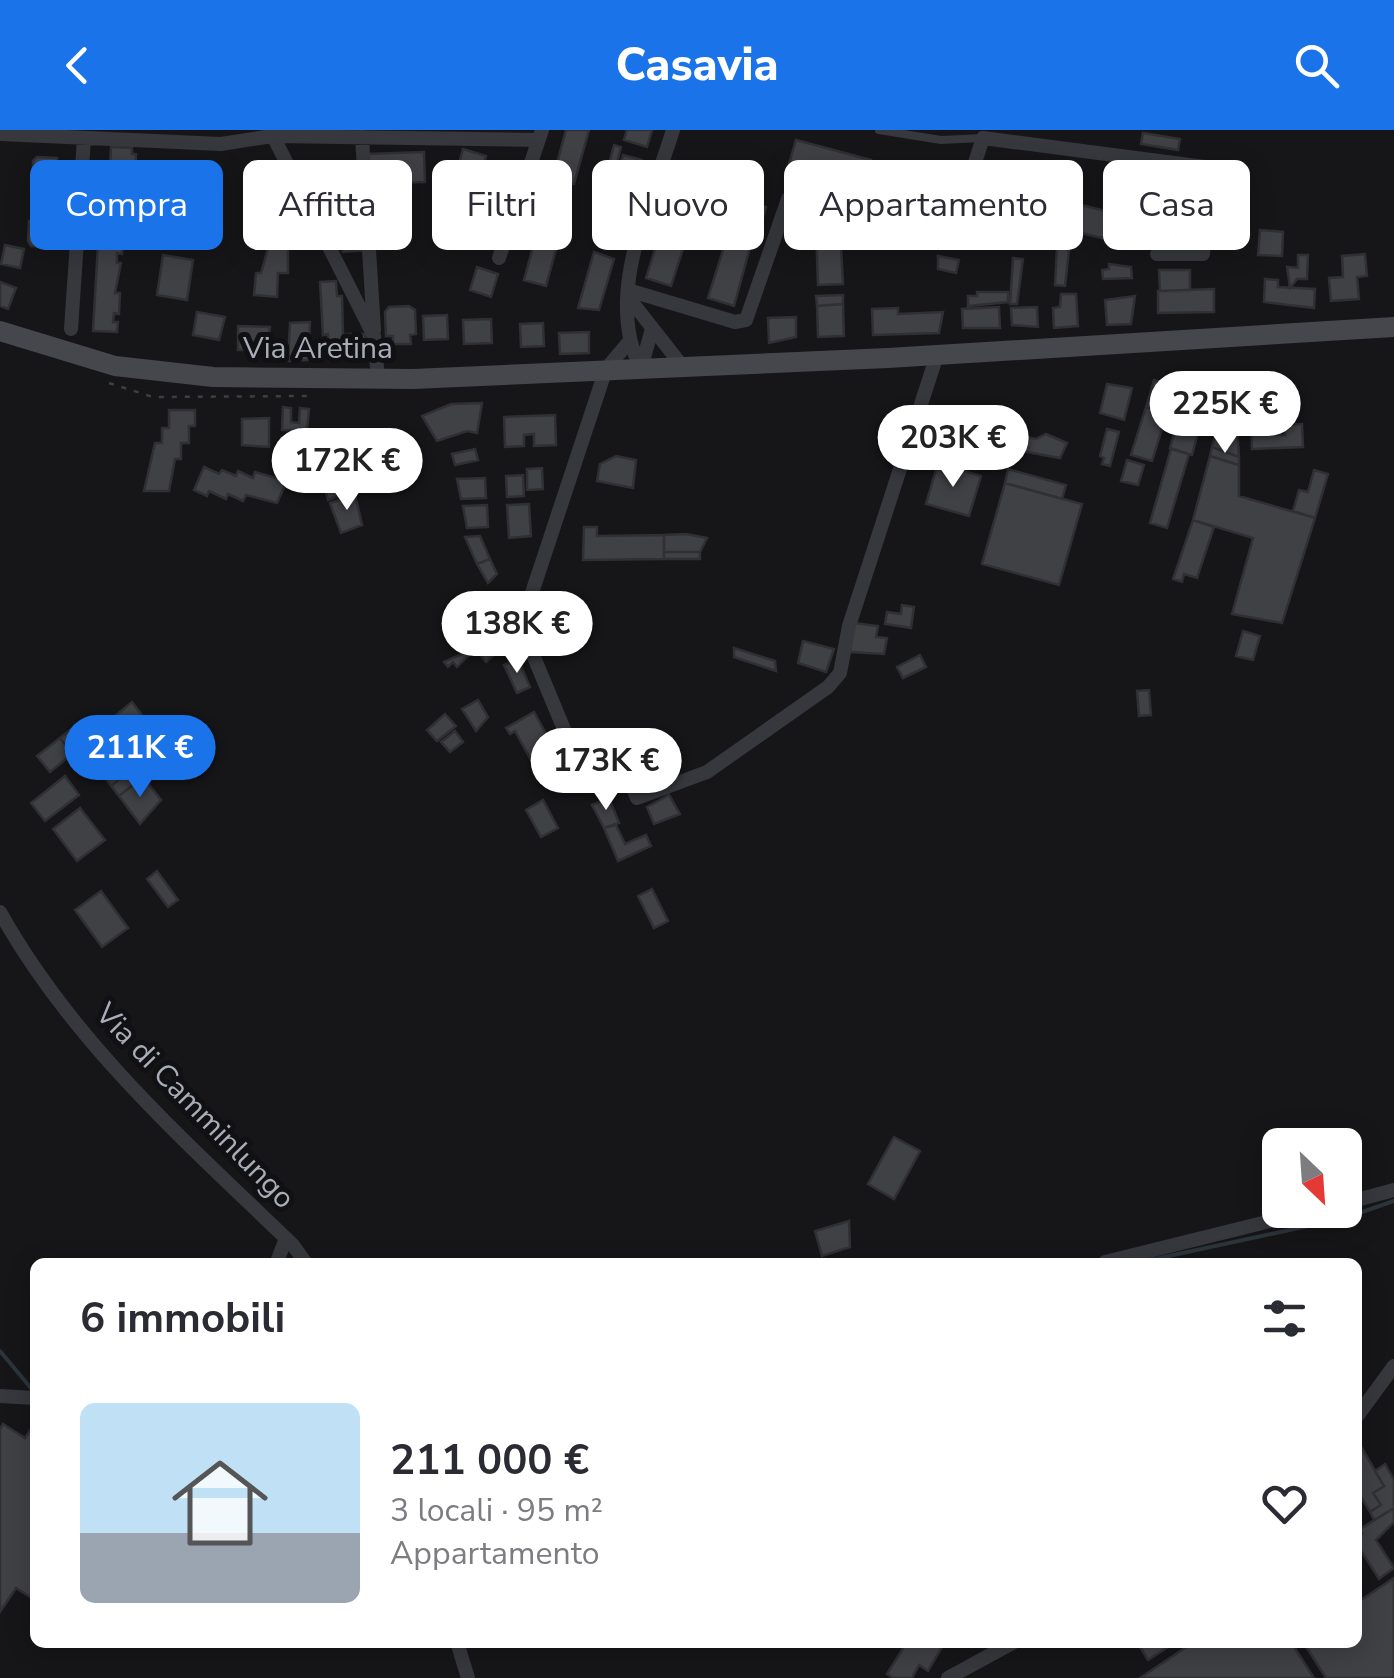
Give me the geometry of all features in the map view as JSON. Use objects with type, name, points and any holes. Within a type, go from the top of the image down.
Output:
[{"type":"street","points":[[642,368],[628,343],[628,294],[672,130]]},
{"type":"street","points":[[271,133],[374,336]]},
{"type":"street","points":[[0,134],[222,144],[271,133],[362,137],[540,135],[499,258]]},
{"type":"street","points":[[362,137],[378,378]]},
{"type":"street","points":[[628,294],[735,322],[746,320],[788,199],[800,188],[948,222],[958,214],[983,138],[1151,160]]},
{"type":"street","points":[[71,328],[84,139]]},
{"type":"street","points":[[1157,254],[1203,254],[1203,250]]},
{"type":"street","points":[[628,294],[683,367],[1394,327]]},
{"type":"street","points":[[642,368],[652,329]]},
{"type":"street","name":"Via Aretina","points":[[0,331],[115,366],[213,377],[378,378],[683,367]]},
{"type":"street","points":[[628,343],[606,369],[521,626],[576,758],[608,752],[619,756],[636,798],[706,772],[828,687],[840,673],[849,626],[937,355]]},
{"type":"street","name":"Via di Camminlungo","points":[[0,912],[21,950],[85,1037],[302,1258]]},
{"type":"street","points":[[1362,1198],[1394,1190]]},
{"type":"street","points":[[1121,1258],[1262,1223]]},
{"type":"street","name":"Via di Camminlungo","points":[[278,1258],[286,1238]]},
{"type":"street","points":[[1362,1409],[1394,1366]]},
{"type":"street","points":[[0,1396],[30,1398]]},
{"type":"street","points":[[459,1648],[468,1678]]},
{"type":"street","points":[[948,1678],[1003,1648]]},
{"type":"lane","points":[[879,130],[941,140],[983,138]]},
{"type":"building","points":[[566,130],[589,130],[574,184],[572,160],[558,160]]},
{"type":"building","points":[[627,130],[652,130],[647,147],[624,140]]},
{"type":"building","points":[[1143,133],[1180,139],[1178,150],[1141,144]]},
{"type":"building","points":[[796,140],[871,160],[790,160]]},
{"type":"building","points":[[614,145],[621,147],[618,160],[610,160]]},
{"type":"building","points":[[111,147],[132,148],[132,154],[136,154],[136,160],[110,160]]},
{"type":"building","points":[[463,149],[486,156],[485,160],[460,160]]},
{"type":"building","points":[[424,152],[425,182],[412,182],[412,160],[367,160],[367,154]]},
{"type":"building","points":[[1083,205],[1103,210],[1103,238],[1083,233]]},
{"type":"building","points":[[1260,230],[1283,232],[1282,256],[1258,255]]},
{"type":"building","points":[[5,245],[24,249],[20,268],[1,264]]},
{"type":"building","points":[[98,250],[122,250],[122,254],[117,253],[117,263],[121,263],[115,293],[120,293],[119,314],[114,313],[113,322],[118,322],[117,332],[93,331]]},
{"type":"building","points":[[268,250],[288,250],[288,273],[278,273],[277,297],[254,295],[256,273],[261,273]]},
{"type":"building","points":[[532,250],[556,250],[546,286],[524,280]]},
{"type":"building","points":[[655,250],[683,250],[671,286],[646,278]]},
{"type":"building","points":[[723,250],[749,250],[734,306],[708,298]]},
{"type":"building","points":[[817,250],[841,250],[843,284],[818,285]]},
{"type":"building","points":[[1057,250],[1069,250],[1065,286],[1055,285]]},
{"type":"building","points":[[594,252],[614,259],[599,310],[578,308]]},
{"type":"building","points":[[1365,254],[1367,276],[1357,277],[1359,299],[1331,301],[1329,278],[1343,277],[1342,256]]},
{"type":"building","points":[[163,255],[193,260],[187,300],[157,295]]},
{"type":"building","points":[[1298,255],[1308,255],[1307,279],[1297,279],[1290,288],[1287,267],[1298,268]]},
{"type":"building","points":[[938,256],[959,260],[956,273],[938,269]]},
{"type":"building","points":[[1013,258],[1023,259],[1017,304],[1010,304]]},
{"type":"building","points":[[1109,264],[1131,267],[1132,278],[1103,279],[1102,270],[1109,269]]},
{"type":"building","points":[[477,267],[498,274],[491,297],[470,290]]},
{"type":"building","points":[[1159,270],[1190,270],[1190,291],[1160,291]]},
{"type":"building","points":[[1265,279],[1278,280],[1278,287],[1315,289],[1314,308],[1264,302]]},
{"type":"building","points":[[336,281],[337,296],[342,296],[343,334],[365,334],[366,358],[329,360],[328,334],[323,335],[320,282]]},
{"type":"building","points":[[0,282],[16,288],[8,309],[0,306]]},
{"type":"building","points":[[1214,289],[1214,312],[1158,313],[1158,291]]},
{"type":"building","points":[[977,292],[1008,292],[1008,302],[968,306],[968,296],[977,296]]},
{"type":"building","points":[[1061,294],[1076,294],[1078,326],[1054,328],[1053,308],[1060,307]]},
{"type":"building","points":[[843,295],[843,304],[817,306],[816,296]]},
{"type":"building","points":[[1135,296],[1131,324],[1107,325],[1105,300]]},
{"type":"building","points":[[843,304],[844,336],[818,337],[817,306]]},
{"type":"building","points":[[409,306],[415,310],[416,334],[410,335],[411,344],[393,344],[393,336],[386,336],[385,312],[389,307]]},
{"type":"building","points":[[999,307],[1000,328],[963,328],[962,309]]},
{"type":"building","points":[[1037,307],[1038,327],[1012,325],[1011,308]]},
{"type":"building","points":[[898,308],[898,314],[943,312],[939,333],[873,335],[872,309]]},
{"type":"building","points":[[197,312],[225,317],[219,340],[193,335]]},
{"type":"building","points":[[447,315],[448,339],[424,340],[423,316]]},
{"type":"building","points":[[796,317],[796,337],[769,343],[768,318]]},
{"type":"building","points":[[491,319],[492,343],[464,344],[463,320]]},
{"type":"building","points":[[310,322],[308,360],[288,361],[290,323]]},
{"type":"building","points":[[543,323],[544,346],[521,347],[520,324]]},
{"type":"building","points":[[238,326],[270,327],[267,350],[238,350]]},
{"type":"building","points":[[589,332],[589,353],[560,354],[559,333]]},
{"type":"building","points":[[1190,378],[1212,384],[1199,429],[1177,423]]},
{"type":"building","points":[[1154,380],[1175,386],[1167,413],[1146,407]]},
{"type":"building","points":[[1107,384],[1132,388],[1124,420],[1100,413]]},
{"type":"building","points":[[482,403],[477,433],[467,431],[437,441],[422,416],[451,404]]},
{"type":"building","points":[[283,407],[291,408],[291,422],[299,423],[300,408],[309,409],[307,431],[282,430]]},
{"type":"building","points":[[1146,407],[1167,413],[1152,461],[1131,455]]},
{"type":"building","points":[[169,410],[195,410],[195,426],[189,426],[189,443],[181,443],[181,459],[175,459],[169,491],[144,491],[155,443],[162,443],[162,428],[169,428]]},
{"type":"building","points":[[555,415],[556,445],[534,446],[534,434],[524,435],[524,446],[505,447],[504,417]]},
{"type":"building","points":[[269,418],[269,447],[242,445],[242,419]]},
{"type":"building","points":[[1219,421],[1237,425],[1239,457],[1212,447]]},
{"type":"building","points":[[1177,423],[1199,429],[1192,455],[1170,448]]},
{"type":"building","points":[[1302,424],[1303,447],[1252,449],[1251,426],[1274,425],[1274,435],[1285,435],[1285,425]]},
{"type":"building","points":[[1107,429],[1119,432],[1110,466],[1102,464],[1104,458],[1100,456]]},
{"type":"building","points":[[1046,434],[1067,443],[1060,458],[1022,451],[1026,437],[1036,439]]},
{"type":"building","points":[[1212,447],[1239,457],[1239,465],[1210,456]]},
{"type":"building","points":[[475,449],[478,460],[455,465],[452,454]]},
{"type":"building","points":[[1171,449],[1189,454],[1167,528],[1150,523]]},
{"type":"building","points":[[616,456],[636,460],[633,488],[597,481],[600,464]]},
{"type":"building","points":[[1210,456],[1239,465],[1239,496],[1315,518],[1282,623],[1232,614],[1253,538],[1193,520]]},
{"type":"building","points":[[1127,460],[1144,465],[1138,485],[1121,481]]},
{"type":"building","points":[[339,463],[353,490],[328,500],[320,470]]},
{"type":"building","points":[[938,463],[981,476],[969,516],[926,504]]},
{"type":"building","points":[[204,467],[219,474],[222,470],[236,476],[238,471],[253,478],[255,472],[287,481],[277,503],[246,495],[243,501],[228,494],[226,499],[209,491],[207,496],[194,490]]},
{"type":"building","points":[[542,468],[543,489],[527,490],[527,469]]},
{"type":"building","points":[[1008,469],[1066,485],[1062,499],[1005,483]]},
{"type":"building","points":[[1314,470],[1328,474],[1315,518],[1293,511],[1299,490],[1308,492]]},
{"type":"building","points":[[523,475],[524,496],[507,497],[506,476]]},
{"type":"building","points":[[485,478],[486,498],[461,499],[457,479]]},
{"type":"building","points":[[1005,483],[1082,504],[1059,585],[982,564]]},
{"type":"building","points":[[355,494],[362,525],[341,533],[330,503]]},
{"type":"building","points":[[529,504],[531,536],[509,538],[507,505]]},
{"type":"building","points":[[487,505],[488,527],[467,528],[463,506]]},
{"type":"building","points":[[1193,520],[1214,527],[1197,578],[1184,574],[1182,582],[1173,579]]},
{"type":"building","points":[[584,527],[597,527],[597,536],[664,535],[664,559],[583,560]]},
{"type":"building","points":[[664,535],[707,538],[700,552],[664,552]]},
{"type":"building","points":[[480,536],[490,559],[477,564],[465,537]]},
{"type":"building","points":[[664,552],[700,552],[700,559],[664,559]]},
{"type":"building","points":[[490,559],[497,574],[488,583],[477,564]]},
{"type":"building","points":[[902,605],[914,607],[911,628],[885,624],[887,612],[901,614]]},
{"type":"building","points":[[854,623],[878,626],[876,637],[887,638],[884,654],[850,652]]},
{"type":"building","points":[[1243,631],[1260,636],[1253,660],[1236,656]]},
{"type":"building","points":[[473,638],[493,656],[486,662],[475,649],[457,667],[453,662],[448,667],[444,662],[462,654]]},
{"type":"building","points":[[803,641],[834,649],[826,672],[798,663]]},
{"type":"building","points":[[734,648],[775,661],[776,671],[734,657]]},
{"type":"building","points":[[920,655],[926,667],[903,678],[897,667]]},
{"type":"building","points":[[518,659],[530,687],[517,693],[504,665]]},
{"type":"building","points":[[1149,690],[1151,715],[1139,716],[1137,691]]},
{"type":"building","points":[[478,700],[488,717],[476,731],[462,709]]},
{"type":"building","points":[[132,702],[155,732],[139,745],[116,715]]},
{"type":"building","points":[[534,712],[569,775],[546,787],[515,731],[510,734],[506,728]]},
{"type":"building","points":[[445,714],[456,726],[437,741],[427,730]]},
{"type":"building","points":[[118,718],[136,741],[118,755],[100,732]]},
{"type":"building","points":[[75,726],[88,741],[72,754],[60,738]]},
{"type":"building","points":[[455,731],[463,742],[450,752],[441,742]]},
{"type":"building","points":[[60,738],[72,754],[50,772],[37,756]]},
{"type":"building","points":[[127,757],[143,777],[133,785],[125,775],[111,786],[103,775]]},
{"type":"building","points":[[125,775],[133,785],[119,796],[111,786]]},
{"type":"building","points":[[65,776],[79,795],[45,821],[31,803]]},
{"type":"building","points":[[143,777],[161,800],[140,824],[119,796]]},
{"type":"building","points":[[669,795],[680,814],[654,824],[647,807]]},
{"type":"building","points":[[609,798],[619,823],[604,828],[592,805]]},
{"type":"building","points":[[543,800],[558,828],[541,837],[526,810]]},
{"type":"building","points":[[80,808],[105,840],[77,861],[53,829]]},
{"type":"building","points":[[616,825],[625,844],[646,835],[651,846],[618,861],[604,828]]},
{"type":"building","points":[[157,871],[178,900],[168,907],[147,879]]},
{"type":"building","points":[[652,889],[668,921],[654,928],[638,896]]},
{"type":"building","points":[[101,891],[128,928],[102,947],[75,910]]},
{"type":"building","points":[[894,1137],[920,1151],[894,1199],[868,1184]]},
{"type":"building","points":[[849,1221],[850,1247],[822,1256],[815,1231]]},
{"type":"building","points":[[3,1424],[25,1438],[30,1430],[30,1597],[16,1588],[0,1612],[0,1429]]},
{"type":"building","points":[[1362,1448],[1384,1486],[1373,1493],[1381,1505],[1370,1512],[1362,1499]]},
{"type":"building","points":[[1385,1464],[1394,1480],[1394,1508],[1374,1520],[1370,1512],[1381,1505],[1373,1493],[1384,1486],[1375,1471]]},
{"type":"building","points":[[1394,1508],[1394,1522],[1376,1540],[1394,1568],[1379,1579],[1362,1552],[1362,1528]]},
{"type":"building","points":[[1394,1578],[1394,1678],[1326,1678],[1307,1648],[1362,1648],[1362,1599]]},
{"type":"building","points":[[903,1648],[941,1648],[928,1671],[919,1665],[912,1678],[893,1678],[887,1674]]},
{"type":"building","points":[[1141,1648],[1167,1648],[1148,1660]]},
{"type":"building","points":[[1185,1648],[1295,1648],[1314,1678],[1140,1678]]},
{"type":"waterway","points":[[1160,1258],[1345,1218],[1394,1201]]},
{"type":"waterway","points":[[0,1351],[30,1387]]}]
